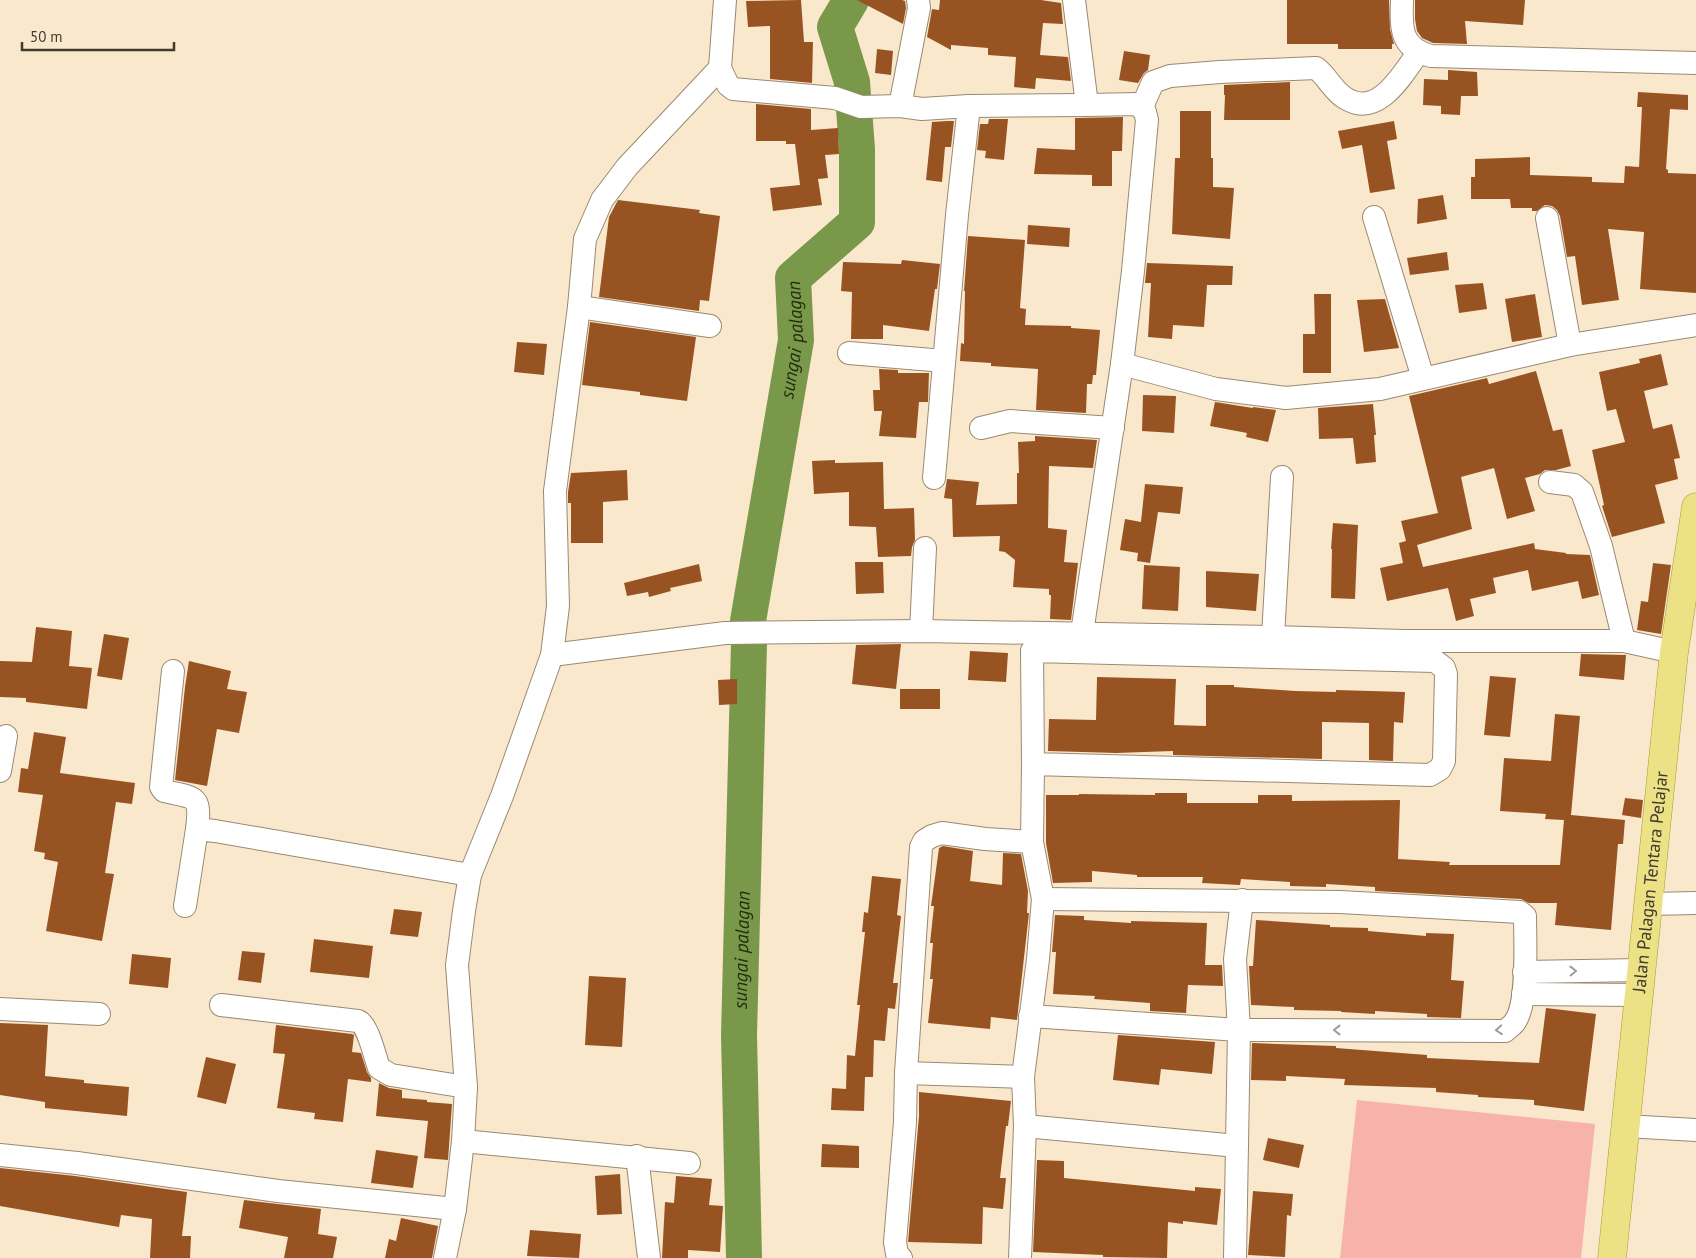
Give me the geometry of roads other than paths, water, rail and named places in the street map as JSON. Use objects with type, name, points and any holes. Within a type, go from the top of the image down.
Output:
[{"type":"main road","name":"Jalan Palagan Tentara Pelajar","points":[[1612,1258],[1674,652],[1696,507]]},
{"type":"street","points":[[725,0],[720,68],[728,85],[733,89],[835,98],[861,107],[900,106],[922,109],[969,106],[1138,104],[1142,108],[1147,120],[1133,270],[1122,364],[1082,633]]},
{"type":"street","points":[[900,106],[919,8],[918,0]]},
{"type":"street","points":[[1074,0],[1087,105]]},
{"type":"street","points":[[1402,0],[1402,20],[1408,44],[1418,53],[1431,56],[1696,63]]},
{"type":"street","points":[[1142,108],[1153,82],[1170,76],[1316,68],[1344,98],[1358,104],[1376,101],[1394,86],[1418,53]]},
{"type":"street","points":[[445,1258],[455,1209],[463,1141],[466,1086],[456,965],[470,875],[502,796],[552,655],[558,606],[555,491],[579,308],[585,239],[602,200],[627,167],[720,68]]},
{"type":"street","points":[[934,478],[957,215],[969,106]]},
{"type":"street","points":[[1374,217],[1423,378]]},
{"type":"street","points":[[1547,218],[1570,345]]},
{"type":"street","points":[[579,308],[710,326]]},
{"type":"street","points":[[1122,364],[1216,389],[1286,398],[1380,389],[1570,345],[1696,325]]},
{"type":"street","points":[[849,353],[944,361]]},
{"type":"street","points":[[981,428],[1010,421],[1113,428]]},
{"type":"street","points":[[1273,637],[1282,477]]},
{"type":"street","points":[[1550,482],[1574,485],[1582,492],[1601,546],[1624,641]]},
{"type":"street","points":[[921,631],[926,548]]},
{"type":"street","points":[[552,655],[725,634],[921,631],[1082,633],[1273,637],[1313,648],[1435,662],[1444,668],[1447,682],[1444,760],[1440,769],[1430,774],[1033,764]]},
{"type":"street","points":[[1020,1258],[1025,1126],[1023,1076],[1038,959],[1043,899],[1032,842],[1032,651],[1313,648],[1404,642],[1624,641],[1674,652]]},
{"type":"street","points":[[173,671],[161,787],[164,791],[184,795],[195,800],[198,805],[197,829],[185,906]]},
{"type":"street","points":[[0,770],[6,736]]},
{"type":"street","points":[[197,829],[470,875]]},
{"type":"street","points":[[901,1258],[897,1254],[895,1242],[905,1122],[906,1073],[920,847],[924,841],[932,836],[942,834],[1032,842]]},
{"type":"street","points":[[1030,1016],[1239,1030],[1506,1031],[1515,1022],[1522,1005],[1525,916],[1520,912],[1340,902],[1043,899]]},
{"type":"street","points":[[1235,1258],[1239,1030],[1236,959],[1242,900]]},
{"type":"street","points":[[1648,904],[1696,903]]},
{"type":"street","points":[[1524,972],[1640,982]]},
{"type":"street","points":[[1523,994],[1640,982]]},
{"type":"street","points":[[222,1005],[358,1021],[366,1029],[380,1068],[384,1072],[391,1075],[466,1086]]},
{"type":"street","points":[[0,1009],[99,1014]]},
{"type":"street","points":[[906,1073],[1023,1076]]},
{"type":"street","points":[[1025,1126],[1237,1146]]},
{"type":"street","points":[[1625,1126],[1696,1130]]},
{"type":"street","points":[[463,1141],[690,1162]]},
{"type":"street","points":[[0,1155],[78,1163],[278,1191],[455,1209]]},
{"type":"street","points":[[637,1156],[649,1258]]},
{"type":"waterway","name":"sungai palagan","points":[[748,621],[796,340],[793,278],[857,222],[857,149],[852,82],[835,27],[851,0]]},
{"type":"waterway","name":"sungai palagan","points":[[744,1258],[739,1035],[749,643]]}]
